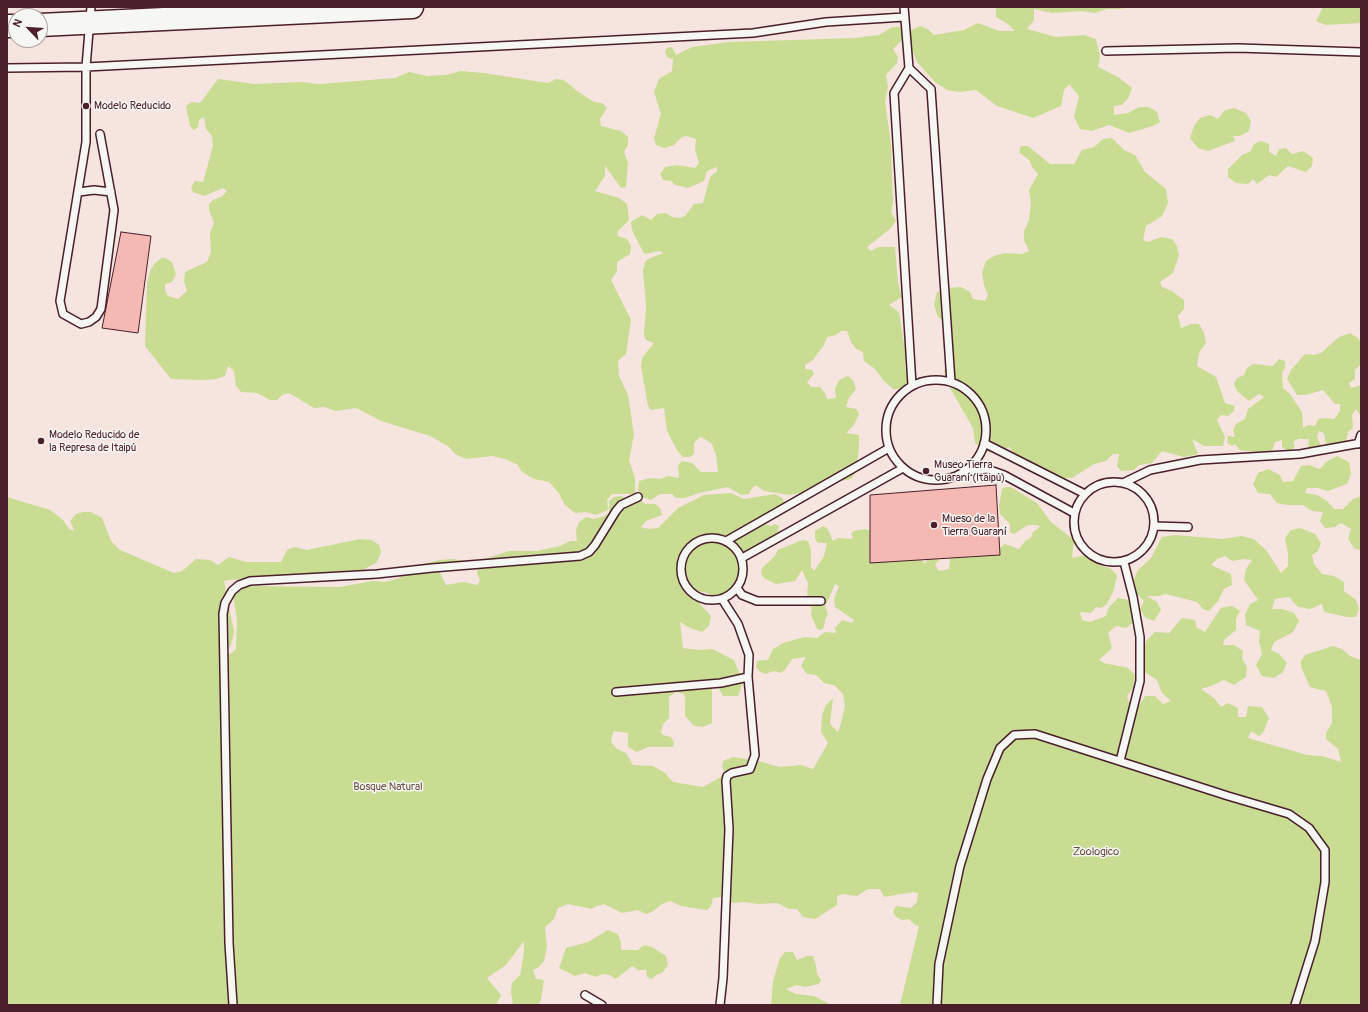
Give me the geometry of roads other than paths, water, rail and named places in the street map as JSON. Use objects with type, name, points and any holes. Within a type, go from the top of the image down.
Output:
[{"type":"highway","points":[[48,23],[90,15],[412,7]]},
{"type":"lane","points":[[904,7],[909,68],[894,93],[912,385]]},
{"type":"lane","points":[[90,15],[86,67],[86,142],[79,192],[72,217],[60,301],[63,314],[81,324],[89,322],[96,317],[101,309],[114,210],[100,134]]},
{"type":"lane","points":[[7,68],[86,67],[753,33],[826,22],[904,17]]},
{"type":"lane","points":[[1106,51],[1238,48],[1361,52]]},
{"type":"lane","points":[[909,68],[931,89],[951,382]]},
{"type":"lane","points":[[79,192],[94,190],[111,192]]},
{"type":"lane","points":[[963,472],[976,459],[984,443],[986,428],[983,413],[976,399],[965,389],[951,382],[938,379],[912,385],[901,394],[892,406],[887,419],[886,434],[889,448],[895,459],[903,468],[917,476],[932,480],[948,478],[963,472],[987,469],[1004,475],[1074,513]]},
{"type":"lane","points":[[1123,483],[1150,470],[1200,460],[1300,454],[1359,443],[1361,435]]},
{"type":"lane","points":[[984,443],[1085,494]]},
{"type":"lane","points":[[726,541],[889,448]]},
{"type":"lane","points":[[742,558],[903,468]]},
{"type":"lane","points":[[1107,482],[1123,483],[1141,492],[1149,502],[1153,514],[1154,526],[1151,538],[1144,548],[1135,556],[1124,562],[1110,563],[1097,559],[1086,551],[1078,540],[1074,527],[1074,513],[1078,503],[1085,494],[1095,487],[1107,482]]},
{"type":"lane","points":[[233,1005],[229,943],[223,614],[225,603],[232,591],[239,585],[250,581],[378,574],[580,556],[589,552],[596,545],[616,511],[622,505],[638,498]]},
{"type":"lane","points":[[1154,526],[1188,527]]},
{"type":"lane","points":[[716,537],[726,541],[736,548],[742,558],[743,574],[737,588],[722,599],[712,601],[702,599],[692,594],[681,577],[680,567],[688,548],[696,542],[706,538],[716,537]]},
{"type":"lane","points":[[1120,761],[1140,681],[1140,637],[1134,597],[1124,562]]},
{"type":"lane","points":[[737,588],[742,595],[757,601],[821,602]]},
{"type":"lane","points":[[720,1005],[723,978],[728,829],[726,781],[728,776],[732,773],[750,769],[755,755],[748,677],[749,654],[738,624],[722,599]]},
{"type":"lane","points":[[616,692],[721,683],[748,677]]},
{"type":"lane","points":[[937,1005],[939,964],[960,866],[987,779],[1000,748],[1014,735],[1034,734],[1289,814],[1309,828],[1325,850],[1325,882],[1316,941],[1295,1005]]},
{"type":"lane","points":[[584,995],[602,1005]]},
{"type":"place","name":"Modelo Reducido","points":[[86,106]]},
{"type":"place","name":"Modelo Reducido de la Represa de Itaipú","points":[[41,441]]},
{"type":"place","name":"Museo Tierra Guaraní (Itaipú)","points":[[926,471]]},
{"type":"place","name":"Mueso de la Tierra Guaraní","points":[[934,525]]},
{"type":"park label","name":"Bosque Natural","points":[[388,787]]},
{"type":"park label","name":"Zoologico","points":[[1096,852]]}]
